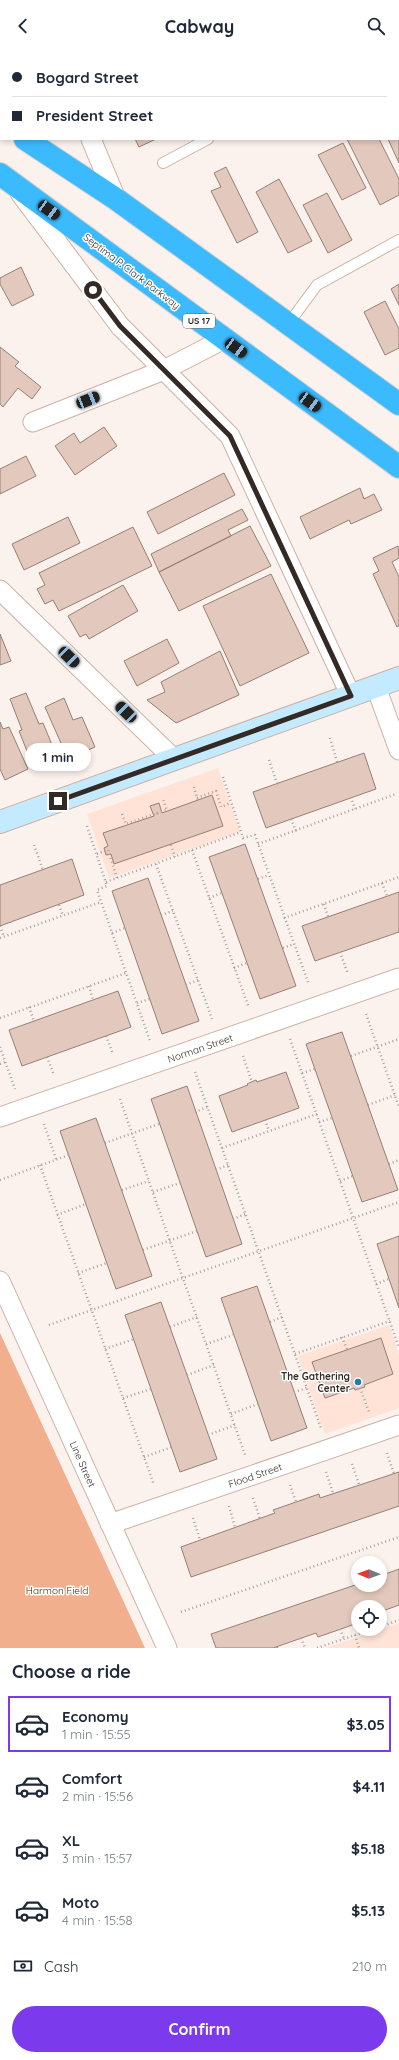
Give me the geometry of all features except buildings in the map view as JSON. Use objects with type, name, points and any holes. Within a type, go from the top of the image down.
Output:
[{"type":"highway","points":[[27,140],[116,199],[399,404]]},
{"type":"highway","name":"Septima P. Clark Parkway","points":[[6,178],[399,466]]},
{"type":"street","points":[[91,140],[116,199]]},
{"type":"street","points":[[6,178],[120,326],[230,436],[351,696]]},
{"type":"street","points":[[33,422],[164,370],[224,339]]},
{"type":"street","points":[[0,590],[174,759]]},
{"type":"street","points":[[0,822],[399,678]]},
{"type":"street","points":[[376,687],[399,750]]},
{"type":"street","name":"Norman Street","points":[[0,1117],[399,978]]},
{"type":"street","name":"Line Street","points":[[0,1281],[167,1648]]},
{"type":"street","name":"Flood Street","points":[[110,1524],[399,1425]]},
{"type":"lane","points":[[163,163],[206,140]]},
{"type":"lane","points":[[289,323],[317,285],[399,240]]},
{"type":"path","points":[[330,738],[337,762]]},
{"type":"path","points":[[269,760],[277,783]]},
{"type":"path","points":[[223,777],[243,838],[255,835],[310,990]]},
{"type":"path","points":[[194,788],[198,799],[216,791],[221,807],[232,803]]},
{"type":"path","points":[[258,844],[396,794]]},
{"type":"path","points":[[351,797],[355,809]]},
{"type":"path","points":[[122,814],[126,824],[158,814],[166,810],[163,798]]},
{"type":"path","points":[[292,819],[296,831]]},
{"type":"path","points":[[87,826],[107,886],[97,890],[152,1046]]},
{"type":"path","points":[[106,882],[241,832]]},
{"type":"path","points":[[171,845],[175,857]]},
{"type":"path","points":[[34,846],[43,870]]},
{"type":"path","points":[[97,854],[108,850],[117,878]]},
{"type":"path","points":[[192,850],[250,1011]]},
{"type":"path","points":[[156,864],[214,1023]]},
{"type":"path","points":[[258,879],[269,875]]},
{"type":"path","points":[[284,918],[399,877]]},
{"type":"path","points":[[382,883],[387,896]]},
{"type":"path","points":[[209,898],[222,893]]},
{"type":"path","points":[[0,938],[101,902]]},
{"type":"path","points":[[324,904],[328,917]]},
{"type":"path","points":[[59,905],[63,916]]},
{"type":"path","points":[[161,915],[173,911]]},
{"type":"path","points":[[0,926],[4,937]]},
{"type":"path","points":[[112,933],[125,928]]},
{"type":"path","points":[[283,948],[294,944]]},
{"type":"path","points":[[340,952],[349,976]]},
{"type":"path","points":[[234,968],[247,963]]},
{"type":"path","points":[[0,1018],[126,973]]},
{"type":"path","points":[[186,985],[198,980]]},
{"type":"path","points":[[89,986],[93,1000]]},
{"type":"path","points":[[137,1004],[150,999]]},
{"type":"path","points":[[29,1007],[34,1021]]},
{"type":"path","points":[[364,1008],[399,1107]]},
{"type":"path","points":[[288,1035],[399,1348]]},
{"type":"path","points":[[106,1036],[115,1059]]},
{"type":"path","points":[[350,1056],[399,1039]]},
{"type":"path","points":[[0,1047],[16,1093]]},
{"type":"path","points":[[241,1051],[252,1082]]},
{"type":"path","points":[[48,1057],[55,1079]]},
{"type":"path","points":[[0,1064],[5,1062]]},
{"type":"path","points":[[194,1068],[322,1431]]},
{"type":"path","points":[[302,1073],[315,1069]]},
{"type":"path","points":[[118,1094],[246,1457]]},
{"type":"path","points":[[368,1105],[395,1095]]},
{"type":"path","points":[[195,1112],[208,1107]]},
{"type":"path","points":[[222,1148],[317,1114]]},
{"type":"path","points":[[319,1122],[332,1118]]},
{"type":"path","points":[[265,1120],[269,1132]]},
{"type":"path","points":[[43,1121],[56,1159]]},
{"type":"path","points":[[105,1143],[159,1124]]},
{"type":"path","points":[[0,1180],[69,1155]]},
{"type":"path","points":[[388,1164],[399,1160]]},
{"type":"path","points":[[40,1165],[152,1480]]},
{"type":"path","points":[[216,1170],[228,1165]]},
{"type":"path","points":[[340,1181],[353,1176]]},
{"type":"path","points":[[122,1190],[149,1181]]},
{"type":"path","points":[[153,1192],[180,1183]]},
{"type":"path","points":[[49,1325],[399,1202]]},
{"type":"path","points":[[57,1214],[86,1204]]},
{"type":"path","points":[[233,1219],[246,1214]]},
{"type":"path","points":[[143,1250],[197,1231]]},
{"type":"path","points":[[78,1273],[107,1263]]},
{"type":"path","points":[[376,1284],[389,1279]]},
{"type":"path","points":[[170,1327],[197,1317]]},
{"type":"path","points":[[270,1322],[282,1317]]},
{"type":"path","points":[[295,1354],[390,1321]]},
{"type":"path","points":[[206,1344],[233,1334]]},
{"type":"path","points":[[342,1338],[347,1350]]},
{"type":"path","points":[[105,1349],[134,1339]]},
{"type":"path","points":[[187,1375],[214,1365]]},
{"type":"path","points":[[123,1398],[151,1388]]},
{"type":"path","points":[[294,1392],[307,1388]]},
{"type":"path","points":[[360,1388],[370,1414]]},
{"type":"path","points":[[231,1414],[258,1404]]},
{"type":"path","points":[[208,1435],[235,1425]]},
{"type":"path","points":[[144,1457],[172,1447]]},
{"type":"path","points":[[386,1451],[394,1474]]},
{"type":"path","points":[[352,1463],[359,1484]]},
{"type":"path","points":[[326,1472],[333,1493]]},
{"type":"path","points":[[290,1484],[296,1502]]},
{"type":"path","points":[[253,1497],[260,1519]]},
{"type":"path","points":[[228,1505],[236,1527]]},
{"type":"path","points":[[193,1518],[200,1540]]},
{"type":"path","points":[[181,1612],[399,1537]]},
{"type":"path","points":[[387,1624],[399,1620]]},
{"type":"path","points":[[340,1629],[344,1639]]},
{"type":"path","points":[[317,1648],[352,1636]]},
{"type":"path","points":[[354,1636],[359,1648]]},
{"type":"path","points":[[301,1638],[305,1648]]},
{"type":"path","points":[[328,1644],[329,1648]]},
{"type":"shaded area","points":[[218,768],[240,832],[109,878],[87,814]]},
{"type":"shaded area","points":[[389,1325],[399,1354],[399,1408],[325,1434],[298,1356]]},
{"type":"shaded area","points":[[399,1623],[399,1648],[326,1648],[361,1636],[387,1636],[387,1627]]},
{"type":"green space","name":"Harmon Field","points":[[0,1333],[145,1648],[0,1648]]},
{"type":"place","name":"The Gathering Center","points":[[358,1382]]},
{"type":"route","points":[[58,801],[351,696],[230,436],[120,326],[93,290]]}]
